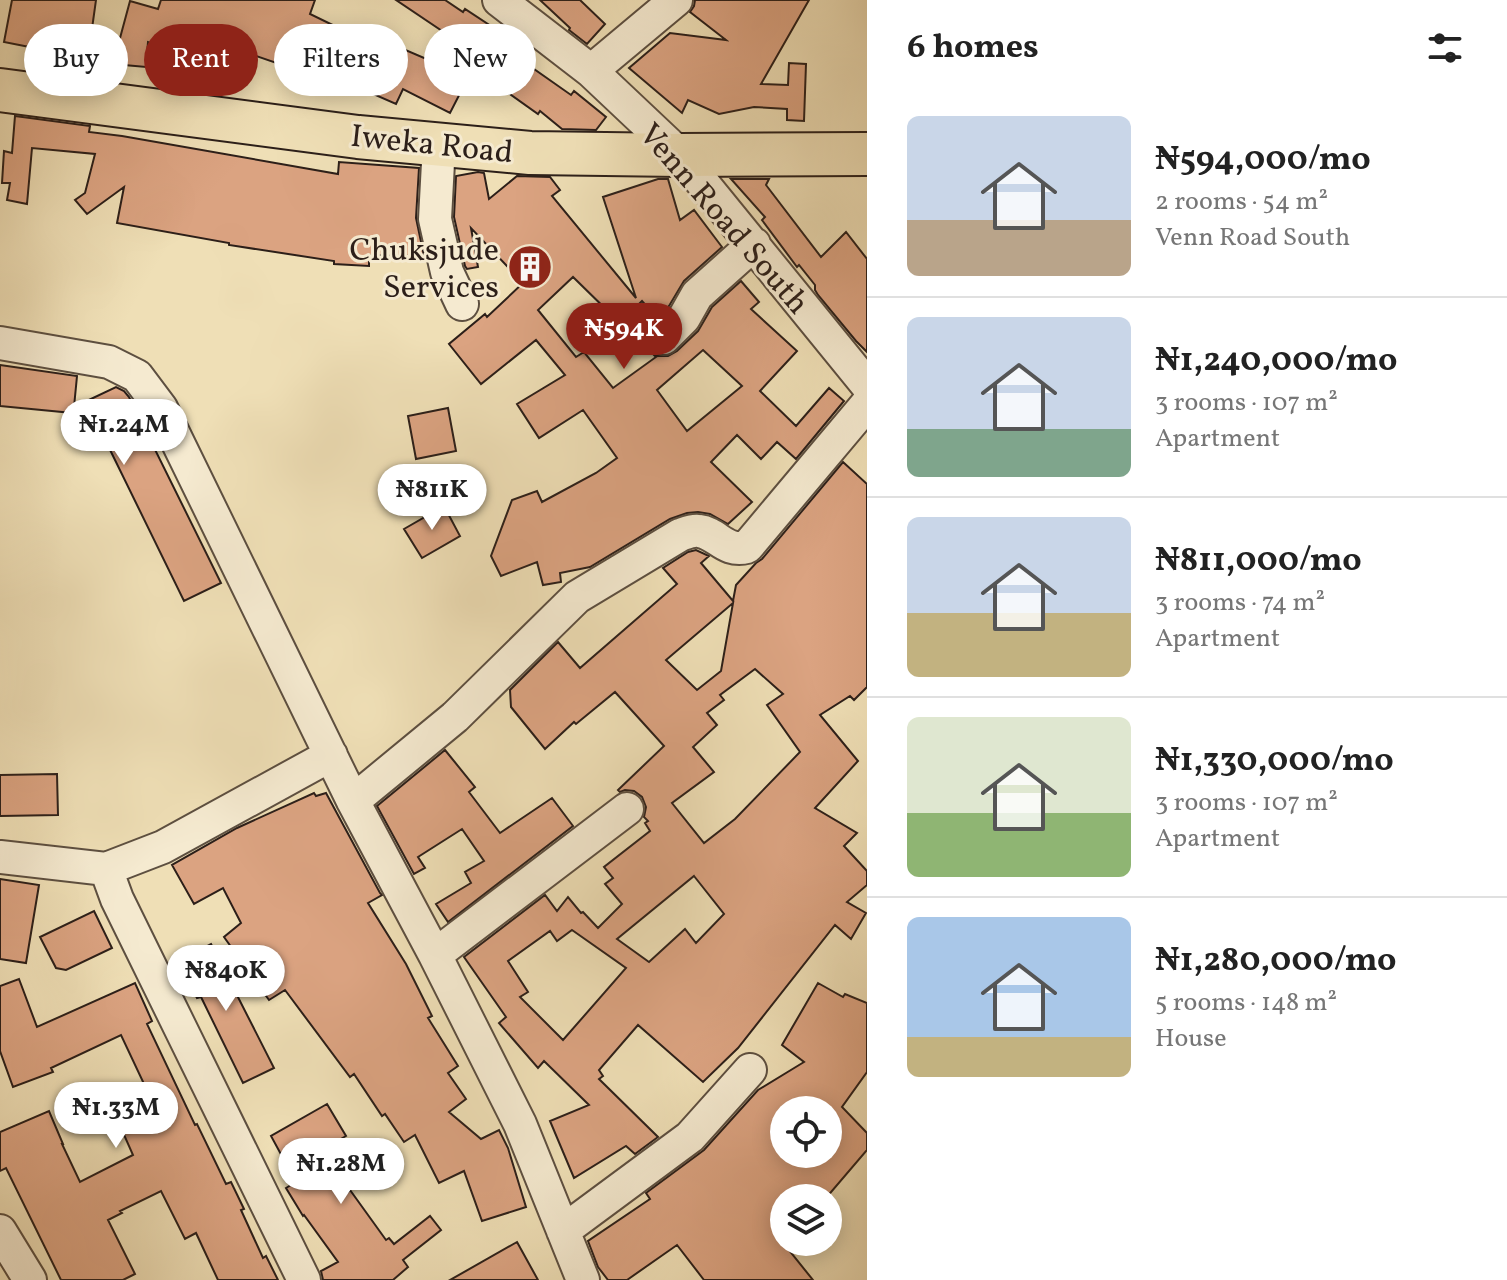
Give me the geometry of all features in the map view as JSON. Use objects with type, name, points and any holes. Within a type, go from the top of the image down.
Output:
[{"type":"main road","name":"Iweka Road","points":[[0,90],[358,137],[530,153],[867,154]]},
{"type":"street","name":"Venn Road South","points":[[499,0],[591,71],[680,155],[867,385]]},
{"type":"street","points":[[591,71],[676,0]]},
{"type":"street","points":[[439,144],[435,219],[447,272],[462,304]]},
{"type":"street","points":[[664,338],[684,318],[697,295],[754,244]]},
{"type":"street","points":[[0,343],[109,362],[137,376],[161,408],[353,801],[520,1124],[583,1280]]},
{"type":"street","points":[[353,801],[455,717],[577,597],[680,535],[694,530],[702,531],[734,549],[747,547],[867,404]]},
{"type":"street","points":[[0,857],[106,869],[163,847],[331,755]]},
{"type":"street","points":[[435,955],[627,809]]},
{"type":"street","points":[[106,869],[117,899],[304,1280]]},
{"type":"street","points":[[563,1231],[690,1137],[750,1070]]},
{"type":"street","points":[[0,1231],[30,1280]]},
{"type":"building","points":[[12,0],[96,0],[93,24],[24,24],[24,46],[4,42]]},
{"type":"building","points":[[161,0],[315,0],[310,14],[331,24],[274,24],[274,62],[258,57],[258,24],[144,24],[144,67],[128,65],[128,24],[124,24],[130,1],[158,9]]},
{"type":"building","points":[[396,0],[445,0],[463,12],[465,9],[488,24],[432,24]]},
{"type":"building","points":[[540,0],[580,0],[605,24],[587,44]]},
{"type":"building","points":[[695,0],[809,0],[761,84],[788,85],[789,63],[806,64],[804,121],[787,120],[787,109],[754,107],[719,114],[688,100],[682,113],[629,68],[670,33],[726,40],[690,12]]},
{"type":"building","points":[[408,51],[424,58],[424,96],[459,96],[450,113],[408,92]]},
{"type":"building","points":[[536,70],[571,95],[574,91],[606,117],[596,130],[562,129],[540,111],[538,114],[513,96],[536,96]]},
{"type":"building","points":[[378,96],[400,96],[396,104]]},
{"type":"building","points":[[15,116],[90,126],[89,132],[338,174],[339,162],[419,168],[416,218],[424,256],[369,255],[369,266],[334,264],[334,261],[117,223],[124,187],[87,214],[75,200],[85,193],[95,154],[32,148],[27,204],[7,200],[10,183],[2,183],[4,151],[12,153]]},
{"type":"building","points":[[484,173],[489,199],[517,176],[550,177],[560,190],[552,196],[636,298],[603,197],[658,179],[668,179],[680,220],[694,210],[722,247],[684,281],[669,306],[657,318],[642,301],[620,323],[573,277],[538,310],[576,357],[584,352],[613,388],[656,357],[651,352],[668,356],[677,351],[698,331],[712,307],[741,281],[759,302],[751,309],[797,351],[760,391],[796,426],[829,388],[844,401],[796,459],[777,442],[761,459],[737,435],[711,462],[752,502],[728,524],[710,514],[687,513],[670,519],[590,567],[560,573],[561,582],[543,585],[537,562],[501,576],[491,556],[512,500],[537,491],[542,502],[617,458],[583,410],[539,438],[517,404],[565,375],[536,340],[481,384],[449,344],[485,314],[487,317],[523,283],[471,228],[478,267],[467,269],[465,266],[454,217],[456,176]],"holes":[[[703,350],[742,386],[687,431],[657,390]]]},
{"type":"building","points":[[731,179],[769,179],[766,185],[821,257],[846,232],[867,259],[867,352],[818,295],[815,285],[799,265],[797,267],[762,220],[765,217]]},
{"type":"building","points":[[0,365],[77,376],[74,407],[116,387],[124,391],[221,583],[184,601],[93,415],[0,406]]},
{"type":"building","points":[[448,408],[456,451],[416,459],[408,416]]},
{"type":"building","points":[[843,462],[867,484],[867,687],[854,700],[850,696],[820,715],[858,761],[815,808],[857,833],[844,846],[867,871],[867,885],[847,902],[866,913],[851,939],[835,925],[738,1048],[703,1082],[638,1025],[599,1070],[603,1076],[599,1079],[658,1137],[635,1154],[626,1146],[574,1178],[550,1121],[589,1105],[544,1061],[538,1068],[499,1023],[506,1017],[464,957],[545,895],[557,911],[568,897],[598,928],[622,904],[605,884],[613,878],[604,867],[650,831],[645,823],[648,821],[644,817],[646,807],[642,797],[634,791],[618,790],[664,746],[615,692],[576,724],[574,722],[545,749],[511,707],[510,690],[558,642],[580,668],[677,584],[663,568],[688,552],[696,550],[709,556],[701,563],[733,601],[736,585],[762,559]],"holes":[[[733,603],[721,671],[697,690],[666,660]],[[755,669],[783,694],[767,705],[800,752],[735,819],[704,843],[672,803],[714,772],[693,747],[717,725],[707,713],[724,700],[720,695]],[[694,876],[724,914],[696,943],[685,929],[649,962],[617,939]],[[572,930],[626,968],[563,1040],[520,997],[528,992],[508,961],[550,931],[557,941]]]},
{"type":"building","points":[[444,506],[460,536],[422,558],[404,529]]},
{"type":"building","points":[[445,750],[475,787],[469,792],[500,833],[552,798],[573,826],[448,922],[436,904],[471,883],[465,872],[484,861],[462,829],[418,857],[425,868],[414,874],[377,806]]},
{"type":"building","points":[[57,774],[58,815],[0,816],[0,775]]},
{"type":"building","points":[[314,793],[316,796],[326,793],[382,895],[368,903],[406,964],[432,1016],[428,1018],[458,1066],[448,1073],[466,1099],[449,1112],[481,1139],[499,1130],[508,1148],[526,1207],[482,1221],[464,1171],[439,1183],[415,1135],[404,1142],[354,1074],[350,1077],[285,990],[269,1000],[224,937],[241,923],[223,888],[194,904],[172,865],[237,828]]},
{"type":"building","points":[[0,879],[39,885],[26,963],[0,959]]},
{"type":"building","points":[[94,911],[112,948],[66,970],[56,968],[40,937]]},
{"type":"building","points":[[211,944],[274,1068],[243,1083],[201,997],[197,998],[178,961]]},
{"type":"building","points":[[19,979],[37,1027],[135,983],[152,1021],[147,1024],[195,1125],[226,1184],[231,1182],[263,1258],[266,1256],[278,1280],[218,1280],[196,1233],[185,1239],[161,1191],[108,1220],[135,1274],[123,1280],[61,1280],[6,1168],[0,1171],[0,1132],[49,1111],[80,1182],[133,1155],[117,1119],[153,1103],[121,1035],[51,1068],[53,1072],[13,1087],[0,1051],[0,986]]},
{"type":"building","points":[[818,983],[843,997],[845,994],[867,1003],[867,1072],[842,1107],[867,1133],[867,1150],[838,1184],[770,1184],[770,1256],[794,1256],[813,1280],[704,1280],[677,1245],[627,1280],[608,1280],[598,1267],[588,1241],[650,1199],[646,1193],[704,1150],[758,1090],[804,1062],[782,1045]]},
{"type":"building","points":[[327,1104],[346,1136],[321,1150],[347,1193],[350,1190],[386,1240],[389,1238],[394,1244],[430,1216],[441,1230],[403,1260],[408,1267],[393,1280],[323,1280],[321,1271],[338,1262],[286,1188],[296,1182],[271,1136]]},
{"type":"building","points":[[517,1242],[538,1280],[450,1280]]},
{"type":"place","name":"Chuksjude Services","points":[[530,267]]}]
